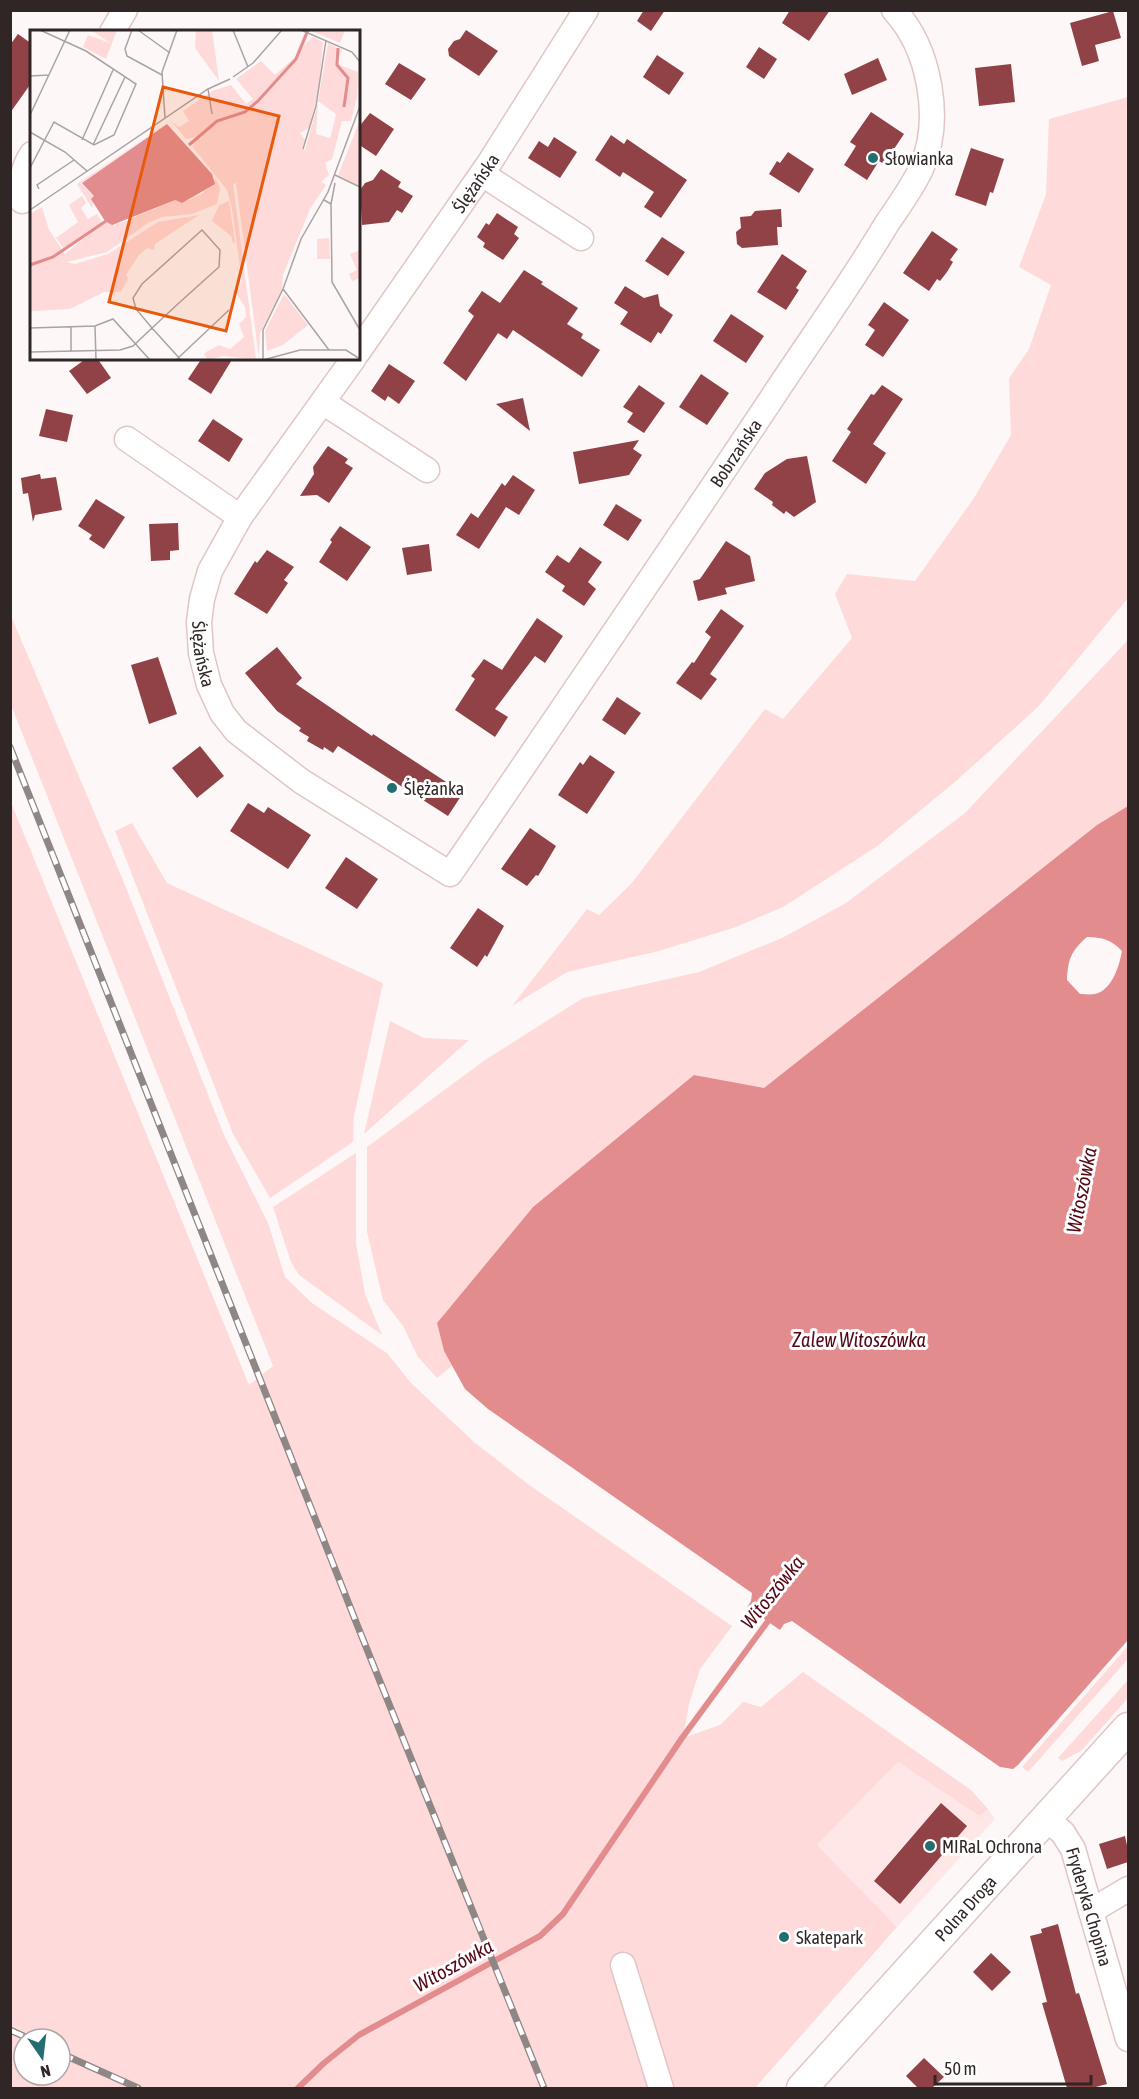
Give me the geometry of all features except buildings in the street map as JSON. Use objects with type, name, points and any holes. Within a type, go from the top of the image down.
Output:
[{"type":"street","points":[[113,30],[125,10]]},
{"type":"street","name":"Ślężańska","points":[[360,349],[482,174],[586,10]]},
{"type":"street","name":"Bobrzańska","points":[[450,874],[753,427],[876,242],[921,168],[932,129],[927,71],[918,48],[894,10]]},
{"type":"street","points":[[22,201],[21,185],[26,163],[30,157]]},
{"type":"street","points":[[482,174],[581,238]]},
{"type":"street","name":"Ślężańska","points":[[353,360],[240,517],[210,571],[202,599],[201,653],[209,685],[222,713],[245,739],[301,781],[450,874]]},
{"type":"street","points":[[324,403],[427,470]]},
{"type":"street","points":[[127,439],[240,517]]},
{"type":"street","name":"Polna Droga","points":[[802,2088],[1128,1728]]},
{"type":"street","name":"Fryderyka Chopina","points":[[1047,1819],[1063,1833],[1073,1849],[1128,2039]]},
{"type":"street","points":[[1091,1911],[1128,1889]]},
{"type":"street","points":[[623,1965],[661,2088]]},
{"type":"shaded area","points":[[1128,97],[1128,598],[1038,707],[956,781],[876,847],[783,907],[736,927],[659,951],[567,972],[512,1006],[587,909],[599,915],[631,884],[765,709],[783,719],[852,638],[835,594],[847,574],[915,581],[974,498],[1011,435],[1009,378],[1029,349],[1051,285],[1019,267],[1046,194],[1049,119]]},
{"type":"shaded area","points":[[11,616],[125,885],[224,1135],[268,1223],[285,1277],[312,1303],[387,1353],[411,1383],[474,1442],[528,1484],[732,1626],[700,1669],[689,1704],[683,1738],[720,1725],[743,1702],[761,1707],[803,1672],[971,1790],[988,1809],[979,1816],[898,1762],[817,1845],[897,1927],[755,2088],[11,2088],[10,800],[249,1385],[273,1366],[11,705]]},
{"type":"shaded area","points":[[1128,640],[1128,806],[1097,825],[763,1089],[694,1075],[533,1207],[437,1323],[444,1351],[452,1366],[437,1378],[418,1357],[403,1326],[383,1300],[367,1232],[367,1147],[485,1060],[583,998],[699,972],[782,938],[846,903],[965,813]]},
{"type":"shaded area","points":[[132,823],[167,883],[383,983],[354,1116],[353,1142],[270,1198],[233,1134],[115,831]]},
{"type":"shaded area","points":[[390,1021],[424,1038],[469,1040],[364,1134]]},
{"type":"shaded area","points":[[356,1153],[356,1243],[365,1294],[382,1335],[299,1275],[291,1262],[273,1207]]},
{"type":"shaded area","points":[[1128,1646],[1128,1659],[1028,1772],[1022,1767]]},
{"type":"shaded area","points":[[1128,1680],[1128,1698],[1081,1751],[1062,1761],[1058,1758]]},
{"type":"shaded area","points":[[898,1762],[979,1816],[988,1809],[995,1819],[897,1927],[817,1845]]},
{"type":"water","name":"Zalew Witoszówka","points":[[1128,806],[1128,1640],[1013,1769],[1000,1767],[792,1621],[784,1624],[780,1630],[747,1607],[752,1593],[488,1409],[465,1389],[444,1351],[437,1323],[533,1207],[694,1075],[764,1088],[1097,825]],"holes":[[[1087,937],[1106,940],[1122,951],[1114,977],[1106,988],[1095,994],[1080,994],[1067,980],[1071,956]]]},
{"type":"waterway","name":"Witoszówka","points":[[298,2088],[324,2063],[359,2035],[540,1936],[563,1914],[682,1738],[771,1617]]},
{"type":"railway","points":[[10,747],[358,1627],[544,2088]]},
{"type":"railway","points":[[72,2058],[138,2088]]},
{"type":"place","name":"Słowianka","points":[[873,158]]},
{"type":"place","name":"Ślężanka","points":[[392,788]]},
{"type":"place","name":"MIRaL Ochrona","points":[[930,1846]]},
{"type":"place","name":"Skatepark","points":[[784,1937]]}]
